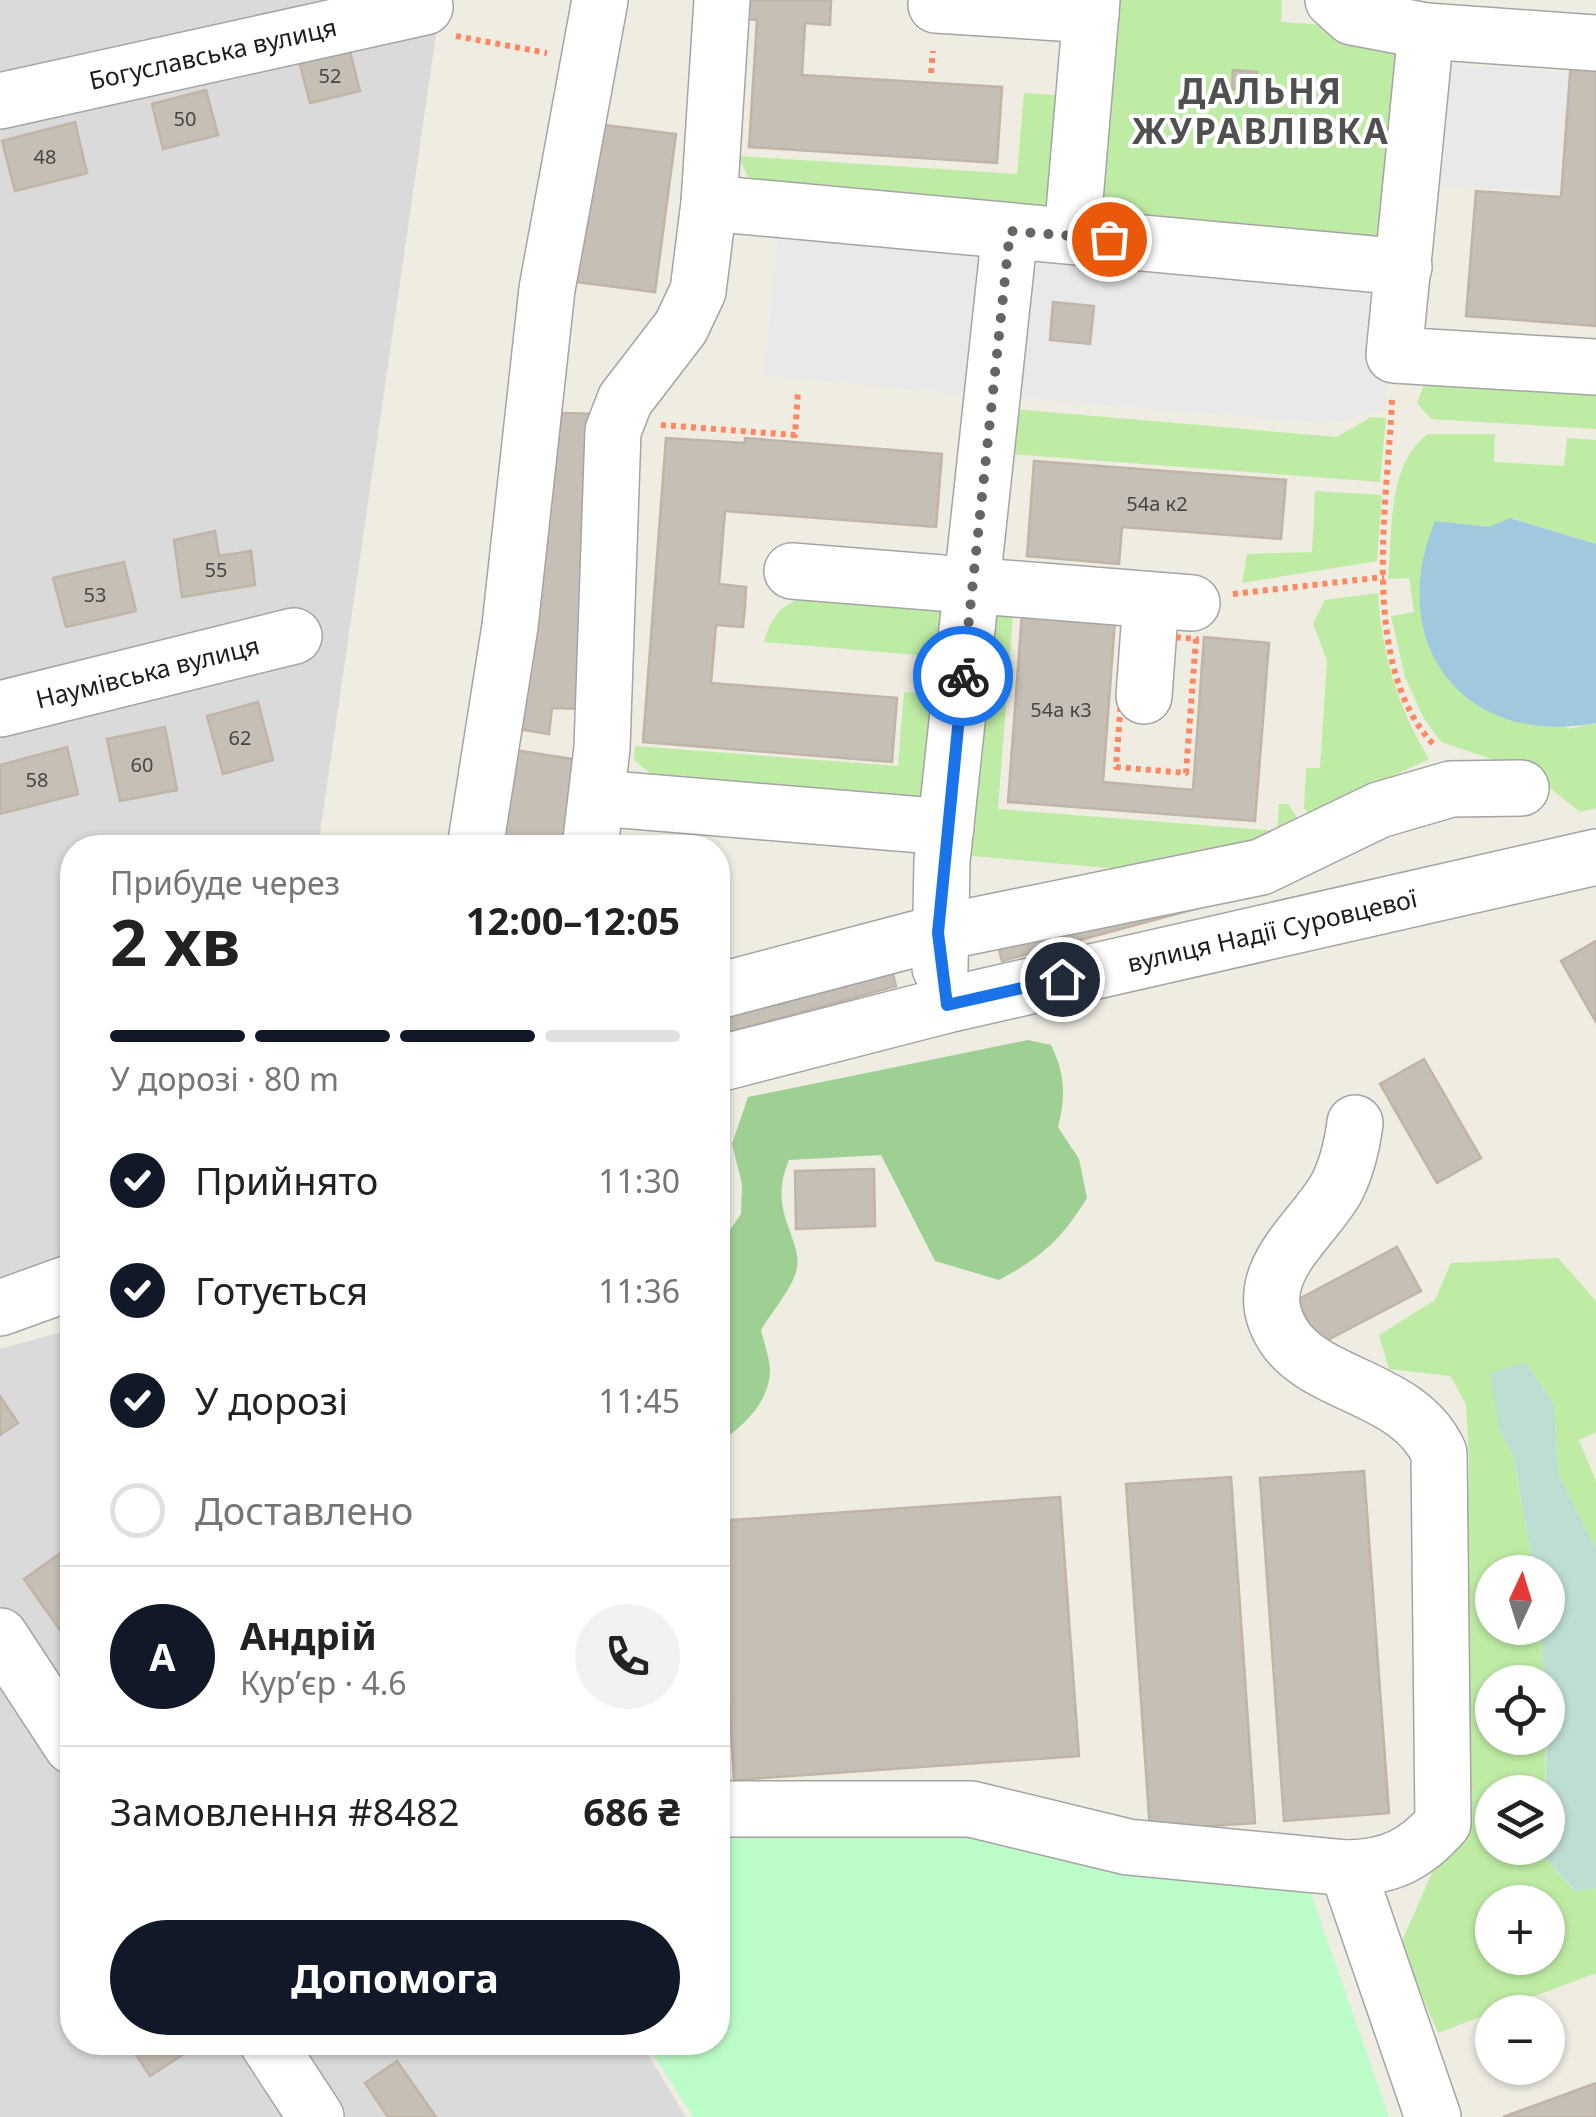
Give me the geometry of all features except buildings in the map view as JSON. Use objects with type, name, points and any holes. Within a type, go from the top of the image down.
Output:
[{"type":"street","points":[[477,835],[510,626],[547,289],[600,0]]},
{"type":"street","points":[[722,0],[708,203],[693,308],[641,374],[616,422],[594,823],[946,827]]},
{"type":"street","points":[[1333,0],[1352,17],[1426,31],[1596,44]]},
{"type":"street","points":[[936,5],[1092,8],[1072,235]]},
{"type":"street","name":"Богуславська вулиця","points":[[0,101],[425,7]]},
{"type":"street","points":[[1426,31],[1394,355],[1596,367]]},
{"type":"street","points":[[708,203],[1404,267]]},
{"type":"street","points":[[947,1005],[938,933],[946,827],[1010,231]]},
{"type":"street","points":[[792,571],[1172,602],[1144,696]]},
{"type":"street","name":"Наумівська вулиця","points":[[0,709],[294,636]]},
{"type":"street","points":[[730,988],[938,933],[1261,867],[1380,810],[1451,789],[1521,788]]},
{"type":"street","name":"вулиця Надії Суровцевої","points":[[730,1061],[947,1005],[1596,857]]},
{"type":"street","points":[[730,1809],[971,1809],[1128,1848],[1346,1868],[1375,1867],[1402,1860],[1425,1844],[1444,1823],[1438,1453],[1429,1432],[1392,1403],[1301,1354],[1284,1338],[1270,1300],[1270,1287],[1284,1256],[1338,1184],[1351,1152],[1355,1122]]},
{"type":"street","points":[[0,1308],[60,1286]]},
{"type":"street","points":[[0,1636],[60,1728]]},
{"type":"street","points":[[1346,1868],[1433,2117]]},
{"type":"street","points":[[275,2055],[316,2117]]},
{"type":"path","points":[[425,7],[427,28],[489,46],[589,59]]},
{"type":"path","points":[[1394,355],[1383,610],[1401,685],[1416,726],[1436,748]]},
{"type":"path","points":[[616,422],[795,435],[798,391]]},
{"type":"path","points":[[1172,602],[1384,576]]},
{"type":"shaded area","points":[[0,0],[441,0],[320,835],[60,835],[60,1262],[0,1284]]},
{"type":"shaded area","points":[[1443,63],[1569,73],[1560,193],[1434,184]]},
{"type":"shaded area","points":[[778,232],[984,251],[971,395],[764,375]]},
{"type":"shaded area","points":[[1058,249],[1391,288],[1385,408],[1334,423],[1020,398],[1026,282],[1035,267]]},
{"type":"shaded area","points":[[1510,518],[1596,544],[1596,723],[1549,727],[1508,719],[1474,703],[1447,678],[1429,646],[1420,608],[1422,566],[1435,521],[1489,527]]},
{"type":"shaded area","points":[[60,1332],[60,2055],[648,2055],[686,2117],[0,2117],[0,1349]]},
{"type":"shaded area","points":[[1525,1362],[1554,1404],[1558,1473],[1596,1549],[1596,1888],[1576,1891],[1552,1865],[1565,1865],[1565,1775],[1546,1775],[1546,1755],[1565,1755],[1565,1665],[1543,1665],[1542,1645],[1565,1645],[1565,1555],[1531,1555],[1514,1459],[1499,1427],[1490,1373]]},
{"type":"green space","points":[[1110,0],[1282,0],[1281,22],[1372,28],[1411,59],[1400,217],[1373,245],[1120,224],[1096,202]]},
{"type":"green space","points":[[1024,93],[1066,96],[1058,216],[760,186],[747,175],[738,156],[1017,174]]},
{"type":"green space","points":[[1424,384],[1596,388],[1596,429],[1431,419],[1417,403]]},
{"type":"green space","points":[[1014,409],[1337,437],[1371,417],[1386,418],[1380,482],[1011,454]]},
{"type":"green space","points":[[1428,434],[1495,434],[1494,462],[1564,466],[1567,438],[1596,440],[1596,544],[1511,518],[1489,527],[1436,522],[1568,729],[1596,723],[1596,808],[1580,812],[1530,772],[1441,742],[1423,717],[1405,677],[1391,616],[1414,612],[1409,578],[1388,579],[1392,521],[1405,463]]},
{"type":"green space","points":[[1315,491],[1382,495],[1377,561],[1242,583],[1247,554],[1312,552]]},
{"type":"green space","points":[[823,588],[944,599],[951,658],[764,642],[778,613]]},
{"type":"green space","points":[[1378,593],[1393,679],[1429,759],[1361,791],[1316,824],[1304,808],[1306,768],[1320,768],[1327,660],[1313,624],[1325,600]]},
{"type":"green space","points":[[1014,601],[998,809],[1277,831],[1279,804],[1288,804],[1305,829],[1129,870],[962,855],[987,622]]},
{"type":"green space","points":[[904,692],[937,695],[931,783],[913,803],[662,783],[634,760],[635,746],[898,766]]},
{"type":"green space","points":[[1028,1040],[1051,1045],[1059,1065],[1063,1095],[1058,1127],[1079,1159],[1087,1198],[1049,1246],[999,1280],[935,1261],[881,1155],[789,1160],[782,1197],[796,1251],[795,1275],[761,1330],[770,1366],[765,1394],[753,1413],[730,1434],[730,1230],[741,1214],[742,1184],[732,1144],[748,1097]]},
{"type":"green space","points":[[1558,1258],[1596,1301],[1596,1432],[1579,1440],[1596,1481],[1596,1549],[1558,1473],[1554,1404],[1525,1362],[1499,1427],[1514,1459],[1531,1555],[1475,1555],[1475,1645],[1542,1645],[1543,1665],[1475,1665],[1475,1755],[1546,1755],[1545,1775],[1475,1775],[1475,1865],[1551,1865],[1575,1891],[1596,1888],[1596,1973],[1538,1995],[1475,1995],[1475,2019],[1438,2033],[1400,1945],[1458,1815],[1469,1460],[1466,1404],[1450,1376],[1389,1369],[1379,1335],[1435,1300],[1451,1263]]},
{"type":"green space","points":[[730,1823],[958,1828],[1305,1876],[1389,2117],[693,2117],[654,2055],[730,2055]]},
{"type":"way so far","points":[[963,676],[1010,231],[1109,239]]},
{"type":"district","name":"ДАЛЬНЯ ЖУРАВЛІВКА","points":[[1261,112]]},
{"type":"route","points":[[963,676],[938,933],[940,978],[947,1005],[1062,979]]}]
